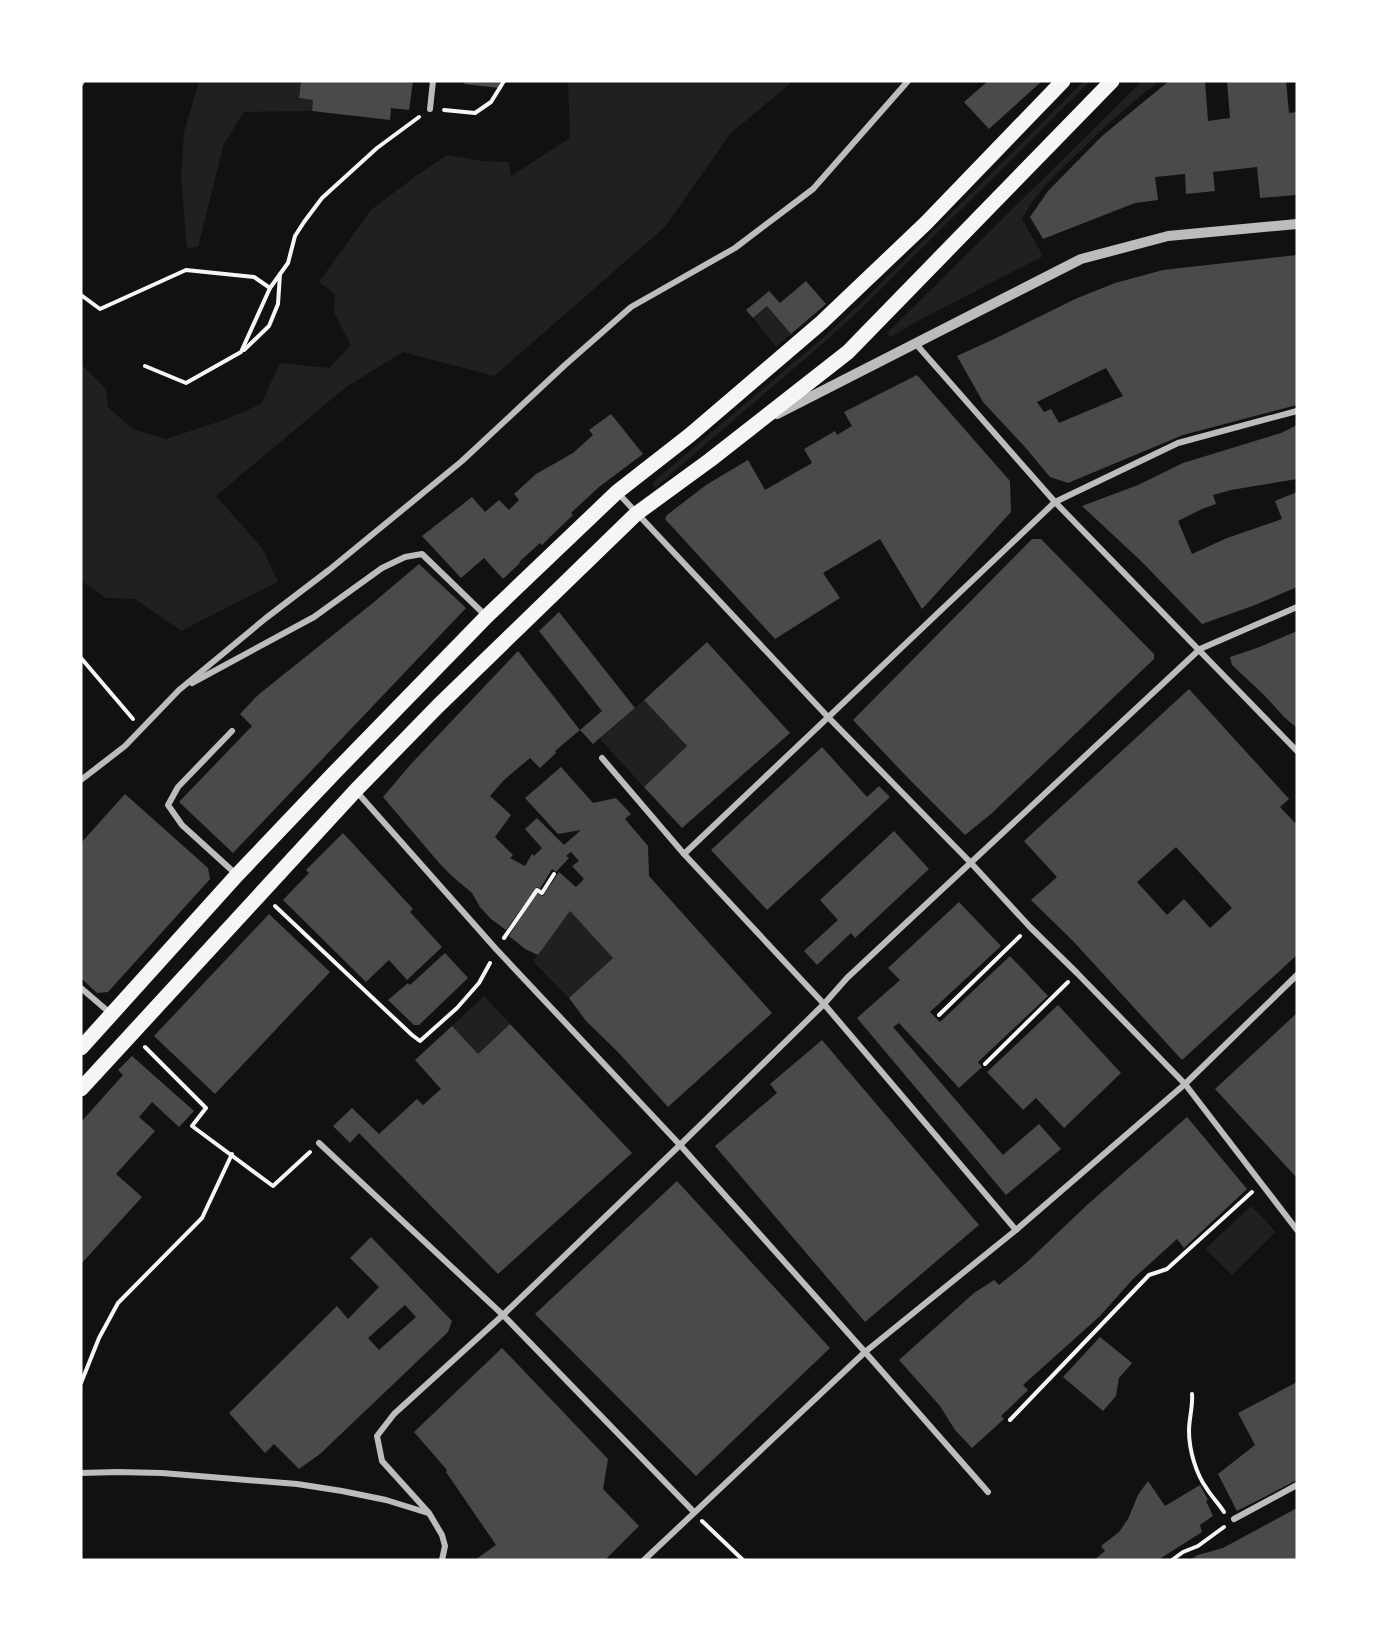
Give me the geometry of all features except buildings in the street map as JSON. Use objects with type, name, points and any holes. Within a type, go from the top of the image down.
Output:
[{"type":"main road","points":[[81,1048],[237,875],[487,616],[617,492],[690,435],[822,322],[926,223],[1063,81]]},
{"type":"main road","points":[[81,1089],[356,790],[438,706],[636,514],[848,352],[1112,81]]},
{"type":"street","points":[[430,109],[434,81]]},
{"type":"street","points":[[81,780],[125,746],[178,690],[462,461],[631,307],[735,248],[813,189],[908,81]]},
{"type":"street","points":[[755,425],[1081,259],[1168,236],[1297,224]]},
{"type":"street","points":[[916,344],[1055,502],[1297,751]]},
{"type":"street","points":[[684,854],[1055,502],[1178,443],[1297,411]]},
{"type":"street","points":[[617,492],[828,717],[1185,1084],[1297,1230]]},
{"type":"street","points":[[178,690],[314,617],[382,568],[405,557],[422,554],[487,616]]},
{"type":"street","points":[[442,1560],[445,1546],[442,1535],[429,1513],[382,1461],[377,1436],[394,1414],[503,1315],[680,1145],[824,1005],[847,978],[1200,649],[1297,608]]},
{"type":"street","points":[[232,731],[178,787],[168,805],[182,825],[237,875]]},
{"type":"street","points":[[602,758],[684,854],[824,1005],[1016,1230]]},
{"type":"street","points":[[356,790],[496,949],[680,1145],[988,1492]]},
{"type":"street","points":[[644,1560],[866,1352],[1016,1230],[1185,1084],[1297,975]]},
{"type":"street","points":[[81,988],[112,1015]]},
{"type":"street","points":[[319,1143],[503,1315],[694,1512]]},
{"type":"street","points":[[81,1473],[162,1473],[297,1484],[386,1500],[429,1513]]},
{"type":"street","points":[[1234,1519],[1297,1485]]},
{"type":"path","points":[[241,352],[270,288],[288,263],[295,236],[322,198],[377,148],[430,109],[475,113],[491,102],[504,81]]},
{"type":"path","points":[[81,296],[100,309],[186,270],[254,277],[270,288]]},
{"type":"path","points":[[145,366],[186,383],[241,352],[269,326],[278,304],[281,273]]},
{"type":"path","points":[[81,658],[141,729]]},
{"type":"path","points":[[260,895],[282,912],[420,1041],[457,1008],[479,984],[496,949],[537,890],[542,892],[554,874]]},
{"type":"path","points":[[939,1015],[1030,927]]},
{"type":"path","points":[[985,1064],[1077,973]]},
{"type":"path","points":[[132,1033],[206,1108],[192,1126],[273,1186],[319,1143]]},
{"type":"path","points":[[81,1383],[99,1338],[118,1303],[202,1218],[232,1154]]},
{"type":"path","points":[[1010,1420],[1149,1275],[1167,1269],[1262,1183]]},
{"type":"path","points":[[1172,1560],[1183,1552],[1198,1546],[1234,1519],[1225,1513],[1200,1477],[1190,1442],[1189,1421],[1193,1406],[1192,1394]]},
{"type":"path","points":[[694,1512],[743,1560]]},
{"type":"shaded area","points":[[199,81],[301,81],[299,98],[313,100],[312,111],[244,112],[224,144],[198,247],[187,248],[181,179],[184,132]]},
{"type":"shaded area","points":[[568,81],[793,81],[730,134],[665,227],[494,376],[403,352],[346,387],[216,496],[262,548],[278,582],[181,631],[135,599],[106,598],[81,581],[81,364],[106,389],[108,407],[132,429],[166,439],[224,420],[261,404],[280,363],[329,368],[351,345],[334,312],[335,294],[319,282],[371,210],[447,155],[483,161],[509,162],[511,176],[570,138]]},
{"type":"shaded area","points":[[1084,81],[1090,81],[867,303],[655,488],[652,483],[864,300]]},
{"type":"shaded area","points":[[1142,81],[1159,81],[1098,133],[1063,167],[1027,209],[1022,219],[1043,256],[891,337],[887,333]]},
{"type":"shaded area","points":[[767,306],[791,334],[776,347],[753,318]]},
{"type":"shaded area","points":[[644,700],[687,746],[644,787],[600,739]]},
{"type":"shaded area","points":[[570,911],[613,958],[569,998],[533,961]]},
{"type":"shaded area","points":[[484,996],[510,1024],[478,1054],[452,1026]]},
{"type":"shaded area","points":[[1251,1206],[1276,1232],[1232,1275],[1205,1249]]}]
